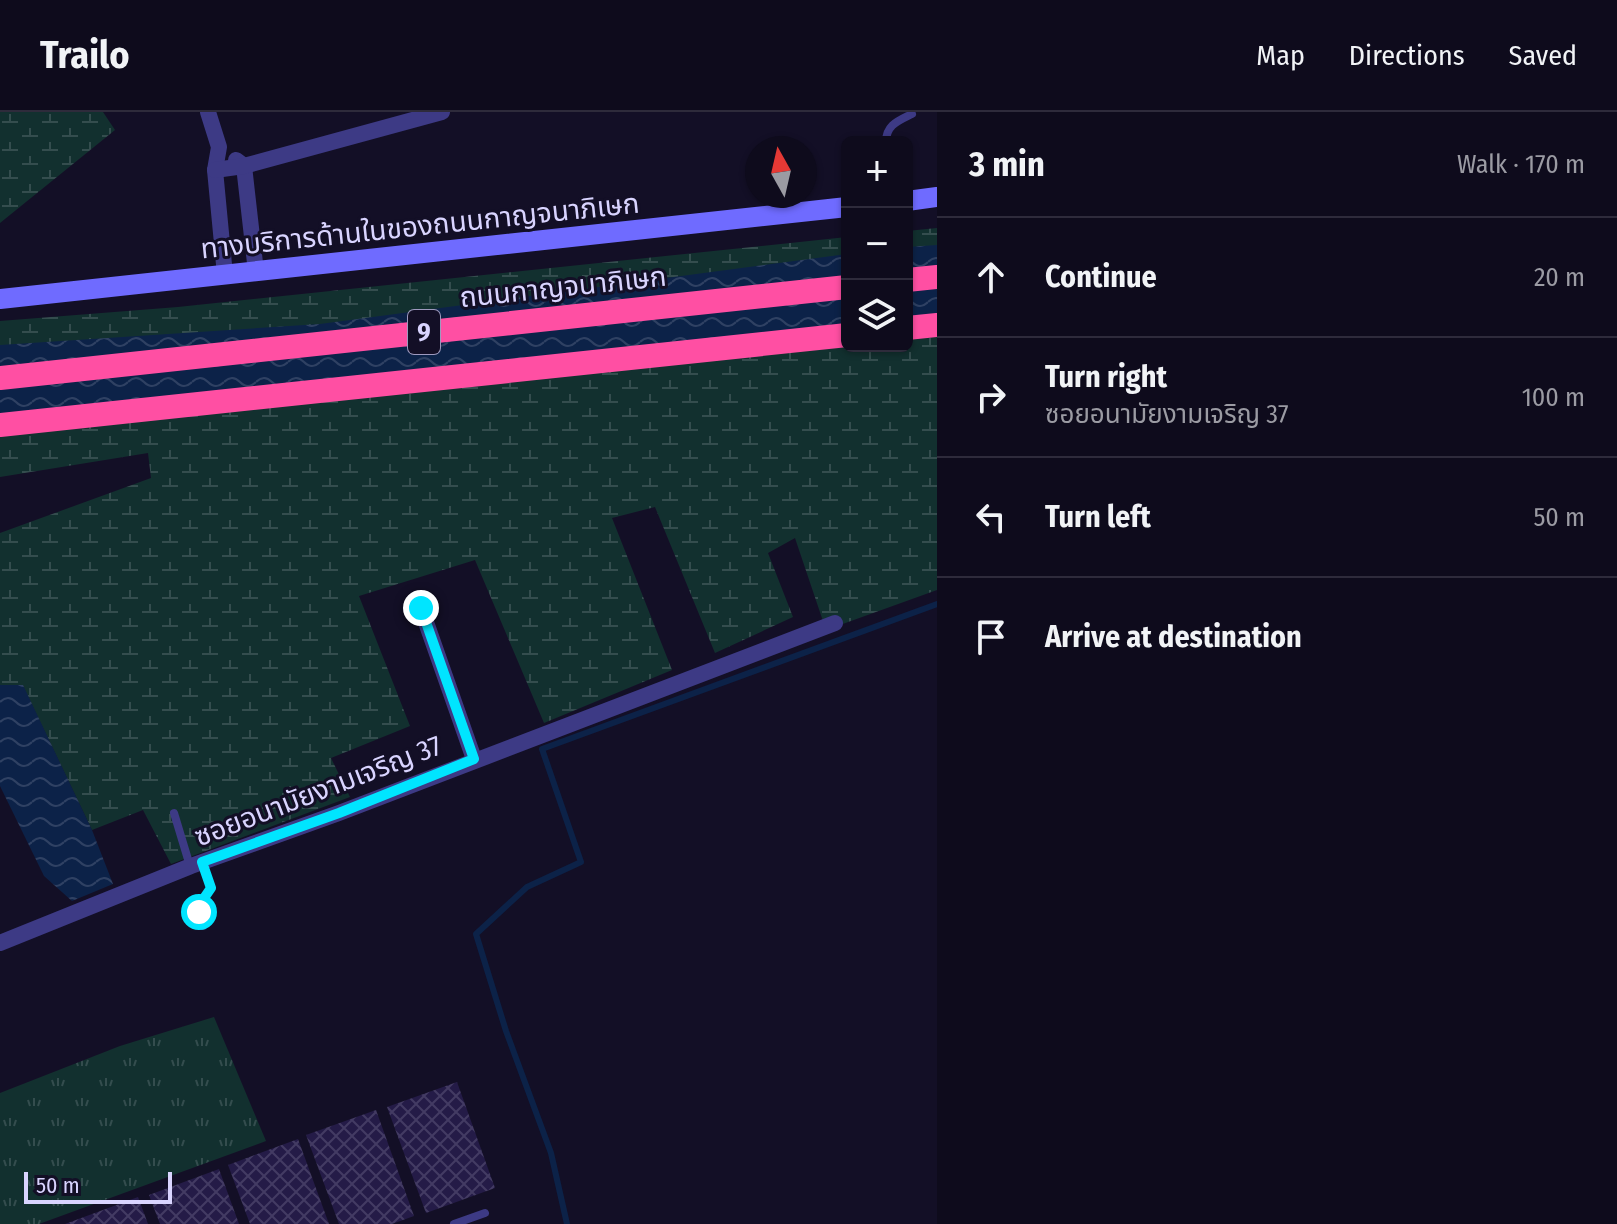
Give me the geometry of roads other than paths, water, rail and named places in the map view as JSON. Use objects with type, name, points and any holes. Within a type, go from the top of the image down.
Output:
[{"type":"highway","points":[[913,279],[937,277]]},
{"type":"highway","name":"ถนนกาญจนาภิเษก","points":[[0,378],[841,288]]},
{"type":"highway","points":[[913,327],[937,325]]},
{"type":"highway","name":"9","points":[[0,425],[841,336]]},
{"type":"main road","points":[[913,200],[937,197]]},
{"type":"main road","name":"ทางบริการด้านในของถนนกาญจนาภิเษก","points":[[0,299],[841,208]]},
{"type":"street","points":[[208,112],[219,147],[215,170],[225,275]]},
{"type":"street","points":[[215,170],[244,166],[442,112]]},
{"type":"street","points":[[219,147],[244,166],[256,272]]},
{"type":"street","points":[[421,608],[474,759]]},
{"type":"street","name":"ซอยอนามัยงามเจริญ 37","points":[[0,943],[196,864],[339,813],[835,623]]},
{"type":"lane","points":[[887,136],[893,123],[912,114]]},
{"type":"lane","points":[[174,813],[196,864],[211,888],[200,904],[203,926]]},
{"type":"lane","points":[[454,1224],[485,1213]]},
{"type":"water","points":[[937,245],[937,334],[913,336],[913,247]]},
{"type":"water","points":[[841,255],[841,344],[0,434],[0,345],[320,324]]},
{"type":"water","points":[[0,685],[23,685],[92,830],[113,884],[72,901],[44,876],[0,786]]},
{"type":"waterway","points":[[567,1224],[551,1153],[506,1031],[476,934],[527,887],[581,862],[542,749],[937,604]]}]
